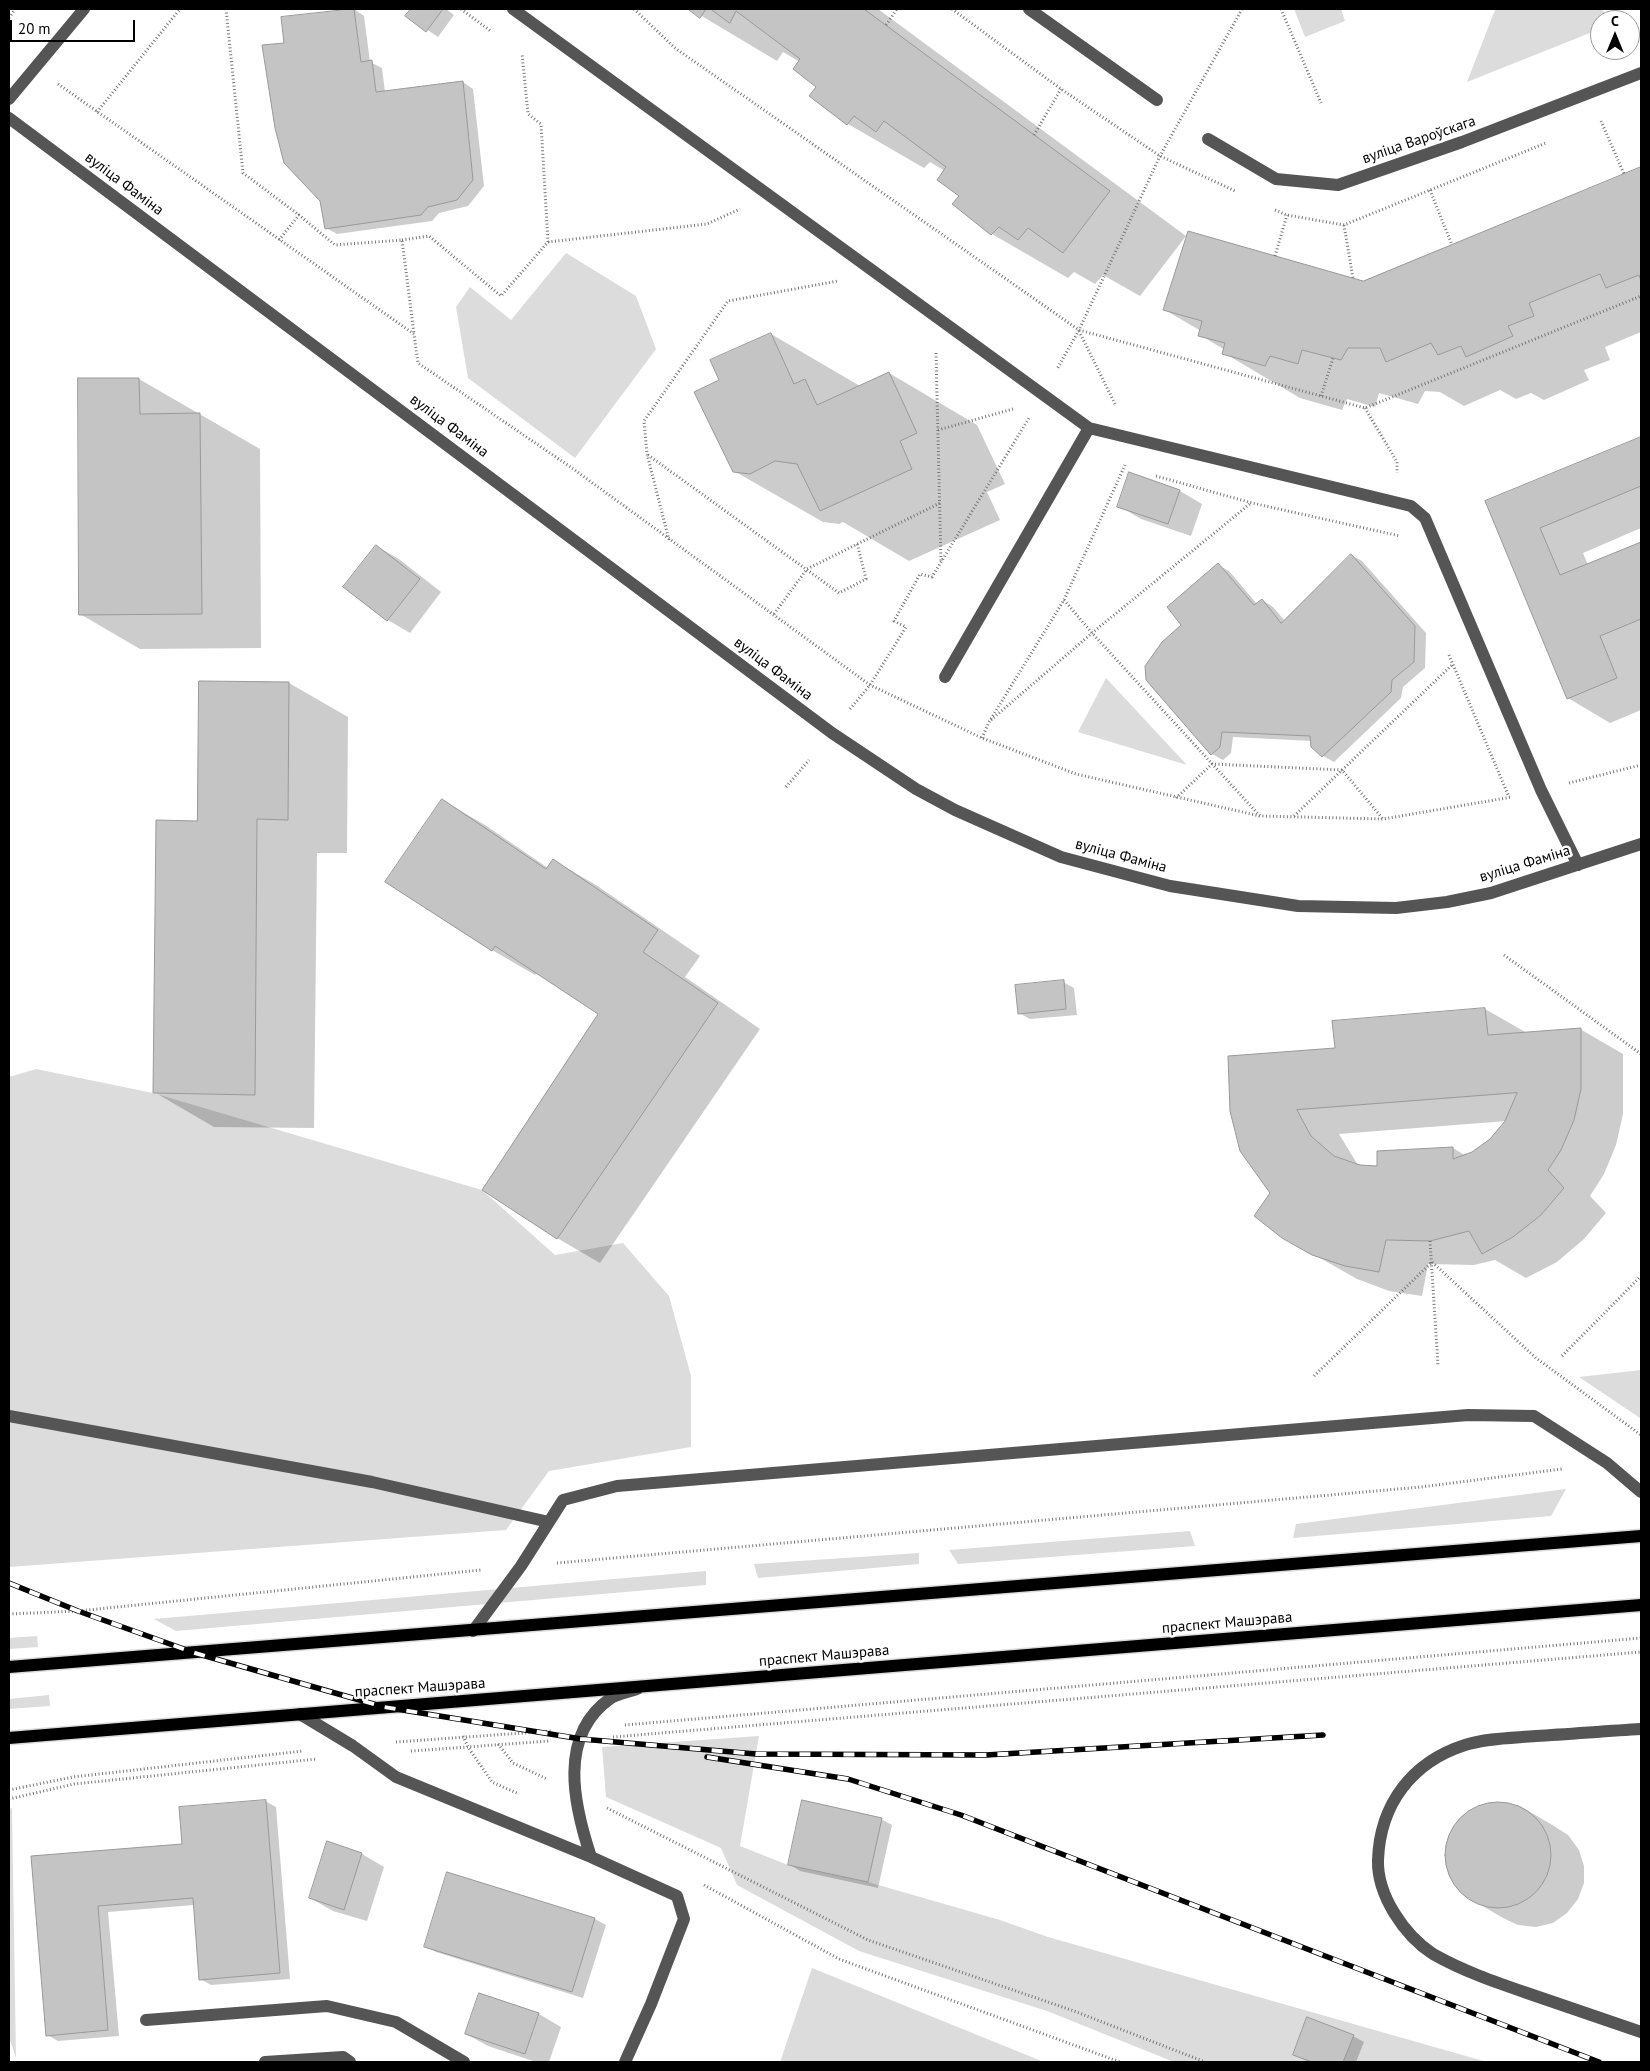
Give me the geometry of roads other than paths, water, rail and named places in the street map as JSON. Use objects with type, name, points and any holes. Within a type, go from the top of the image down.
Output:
[{"type":"main road","points":[[9,1667],[1641,1536]]},
{"type":"main road","name":"праспект Машэрава","points":[[9,1738],[1641,1606]]},
{"type":"street","points":[[9,99],[84,9]]},
{"type":"street","points":[[513,9],[1089,428],[1411,506],[1425,518],[1541,790],[1578,865]]},
{"type":"street","points":[[1029,9],[1158,100]]},
{"type":"street","name":"вуліца Вароўскага","points":[[1208,139],[1276,178],[1338,185],[1462,142],[1641,72]]},
{"type":"street","name":"вуліца Фаміна","points":[[9,118],[832,733],[916,789],[955,810],[1060,857],[1170,886],[1298,906],[1396,908],[1447,902],[1491,893],[1641,844]]},
{"type":"street","points":[[945,677],[1089,428]]},
{"type":"street","points":[[473,1631],[521,1566],[563,1500],[617,1486],[1468,1415],[1534,1416],[1607,1463],[1641,1492]]},
{"type":"street","points":[[9,1416],[372,1482],[549,1522]]},
{"type":"street","points":[[592,1857],[579,1820],[574,1791],[575,1764],[583,1734],[596,1712],[612,1697],[642,1688]]},
{"type":"street","points":[[300,1714],[353,1746],[396,1777],[592,1857],[677,1896],[684,1919],[651,2004],[624,2062]]},
{"type":"street","points":[[1641,1729],[1510,1738],[1465,1745],[1433,1759],[1404,1782],[1387,1813],[1379,1841],[1378,1867],[1385,1896],[1405,1928],[1432,1953],[1472,1974],[1641,2032]]},
{"type":"street","points":[[146,2020],[327,2006],[396,2022],[464,2062]]},
{"type":"street","points":[[265,2062],[343,2056],[350,2062]]},
{"type":"railway","points":[[9,1583],[78,1611],[195,1653],[384,1707],[581,1739],[756,1754],[986,1755],[1323,1735]]},
{"type":"railway","points":[[707,1757],[848,1779],[961,1815],[1599,2062]]}]
